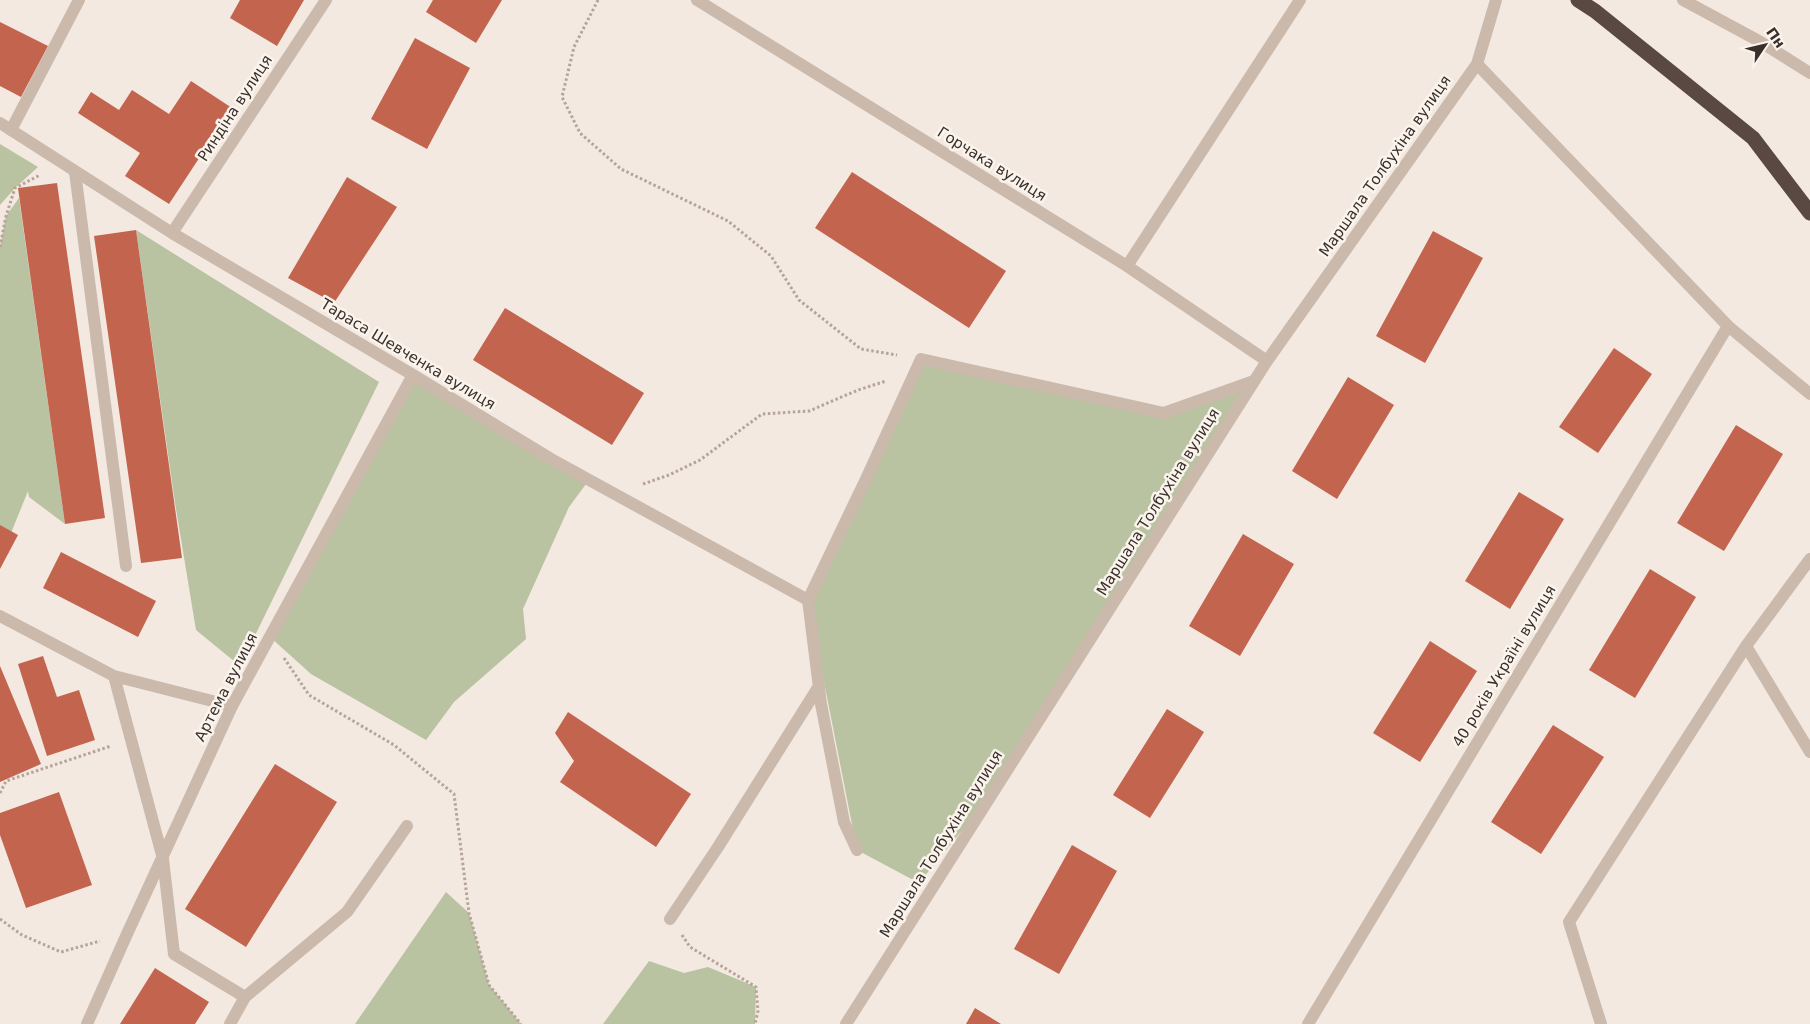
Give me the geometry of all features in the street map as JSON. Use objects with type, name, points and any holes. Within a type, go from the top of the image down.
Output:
[{"type":"highway","points":[[1578,0],[1595,11],[1753,138],[1810,213]]},
{"type":"street","points":[[6,127],[80,0]]},
{"type":"street","name":"Риндіна вулиця","points":[[172,233],[326,0]]},
{"type":"street","name":"Горчака вулиця","points":[[697,0],[1126,266],[1267,361]]},
{"type":"street","points":[[1126,266],[1300,0]]},
{"type":"street","name":"Маршала Толбухіна вулиця","points":[[846,1024],[1267,361],[1477,64],[1496,0]]},
{"type":"street","points":[[1683,0],[1759,41],[1810,74]]},
{"type":"street","points":[[1477,64],[1728,326],[1810,394]]},
{"type":"street","name":"Тараса Шевченка вулиця","points":[[6,127],[172,233],[551,459],[808,600]]},
{"type":"street","points":[[75,172],[126,566]]},
{"type":"street","name":"40 років Україні вулиця","points":[[1308,1024],[1728,326]]},
{"type":"street","points":[[857,850],[844,822],[819,686],[808,600],[921,359],[1164,413],[1254,381]]},
{"type":"street","name":"Артема вулиця","points":[[87,1024],[232,706],[413,375]]},
{"type":"street","points":[[1601,1024],[1569,922],[1746,646],[1810,559]]},
{"type":"street","points":[[0,616],[114,676],[232,706]]},
{"type":"street","points":[[1746,646],[1810,752]]},
{"type":"street","points":[[114,676],[162,859],[174,954],[245,997]]},
{"type":"street","points":[[670,919],[718,847],[819,686]]},
{"type":"street","points":[[230,1024],[245,997],[347,912],[407,826]]},
{"type":"path","points":[[598,0],[574,47],[562,97],[580,133],[622,169],[728,221],[771,256],[799,300],[861,349],[921,359]]},
{"type":"path","points":[[0,247],[6,216],[15,188],[62,163]]},
{"type":"path","points":[[613,493],[669,475],[700,460],[762,414],[809,412],[858,390],[915,372]]},
{"type":"path","points":[[0,794],[6,781],[131,739]]},
{"type":"path","points":[[0,919],[22,935],[61,952],[127,934]]},
{"type":"path","points":[[670,919],[690,946],[756,986],[758,1011],[756,1024]]},
{"type":"green space","points":[[0,144],[38,167],[0,205]]},
{"type":"green space","points":[[19,198],[65,524],[29,497],[28,491],[11,533],[0,527],[0,247],[6,216]]},
{"type":"green space","points":[[136,230],[379,382],[240,666],[196,630],[175,503]]},
{"type":"green space","points":[[921,359],[1164,413],[1254,381],[991,795],[919,883],[857,850],[808,600]]},
{"type":"green space","points":[[413,375],[589,480],[569,507],[523,609],[526,639],[454,702],[426,740],[311,674],[270,637]]},
{"type":"green space","points":[[446,892],[469,913],[489,985],[521,1024],[355,1024]]},
{"type":"green space","points":[[649,961],[684,973],[708,967],[756,987],[755,1024],[603,1024]]},
{"type":"building","points":[[240,0],[304,0],[277,46],[230,18]]},
{"type":"building","points":[[433,0],[502,0],[476,43],[426,12]]},
{"type":"building","points":[[0,22],[48,46],[21,97],[0,86]]},
{"type":"building","points":[[415,38],[470,68],[427,149],[371,119]]},
{"type":"building","points":[[191,81],[232,108],[169,204],[125,176],[140,153],[78,113],[91,92],[119,110],[132,90],[169,114]]},
{"type":"building","points":[[852,172],[1006,271],[969,328],[815,228]]},
{"type":"building","points":[[347,177],[397,207],[334,303],[288,278]]},
{"type":"building","points":[[57,183],[105,518],[65,524],[18,188]]},
{"type":"building","points":[[136,230],[182,558],[141,563],[94,236]]},
{"type":"building","points":[[1433,231],[1483,258],[1425,363],[1376,336]]},
{"type":"building","points":[[505,308],[644,393],[612,445],[473,360]]},
{"type":"building","points":[[1614,348],[1652,374],[1598,453],[1559,427]]},
{"type":"building","points":[[1348,377],[1394,405],[1337,499],[1292,471]]},
{"type":"building","points":[[1736,425],[1783,454],[1724,551],[1677,523]]},
{"type":"building","points":[[1519,492],[1564,519],[1510,609],[1465,581]]},
{"type":"building","points":[[0,525],[18,535],[0,569]]},
{"type":"building","points":[[1243,534],[1294,564],[1240,656],[1189,626]]},
{"type":"building","points":[[61,552],[156,601],[138,637],[43,588]]},
{"type":"building","points":[[1650,569],[1696,597],[1635,698],[1589,670]]},
{"type":"building","points":[[1430,641],[1477,671],[1420,762],[1373,733]]},
{"type":"building","points":[[43,656],[57,697],[79,690],[95,740],[47,756],[18,664]]},
{"type":"building","points":[[0,666],[41,764],[0,782]]},
{"type":"building","points":[[1167,709],[1204,732],[1150,818],[1113,795]]},
{"type":"building","points":[[568,712],[691,794],[656,847],[560,782],[574,761],[555,733]]},
{"type":"building","points":[[1553,725],[1604,757],[1541,854],[1491,822]]},
{"type":"building","points":[[275,764],[337,802],[246,947],[185,909]]},
{"type":"building","points":[[59,792],[92,885],[26,908],[0,835],[0,813]]},
{"type":"building","points":[[1072,845],[1117,871],[1059,974],[1014,949]]},
{"type":"building","points":[[155,968],[209,1002],[195,1024],[120,1024]]},
{"type":"building","points":[[975,1008],[1001,1024],[966,1024]]}]
